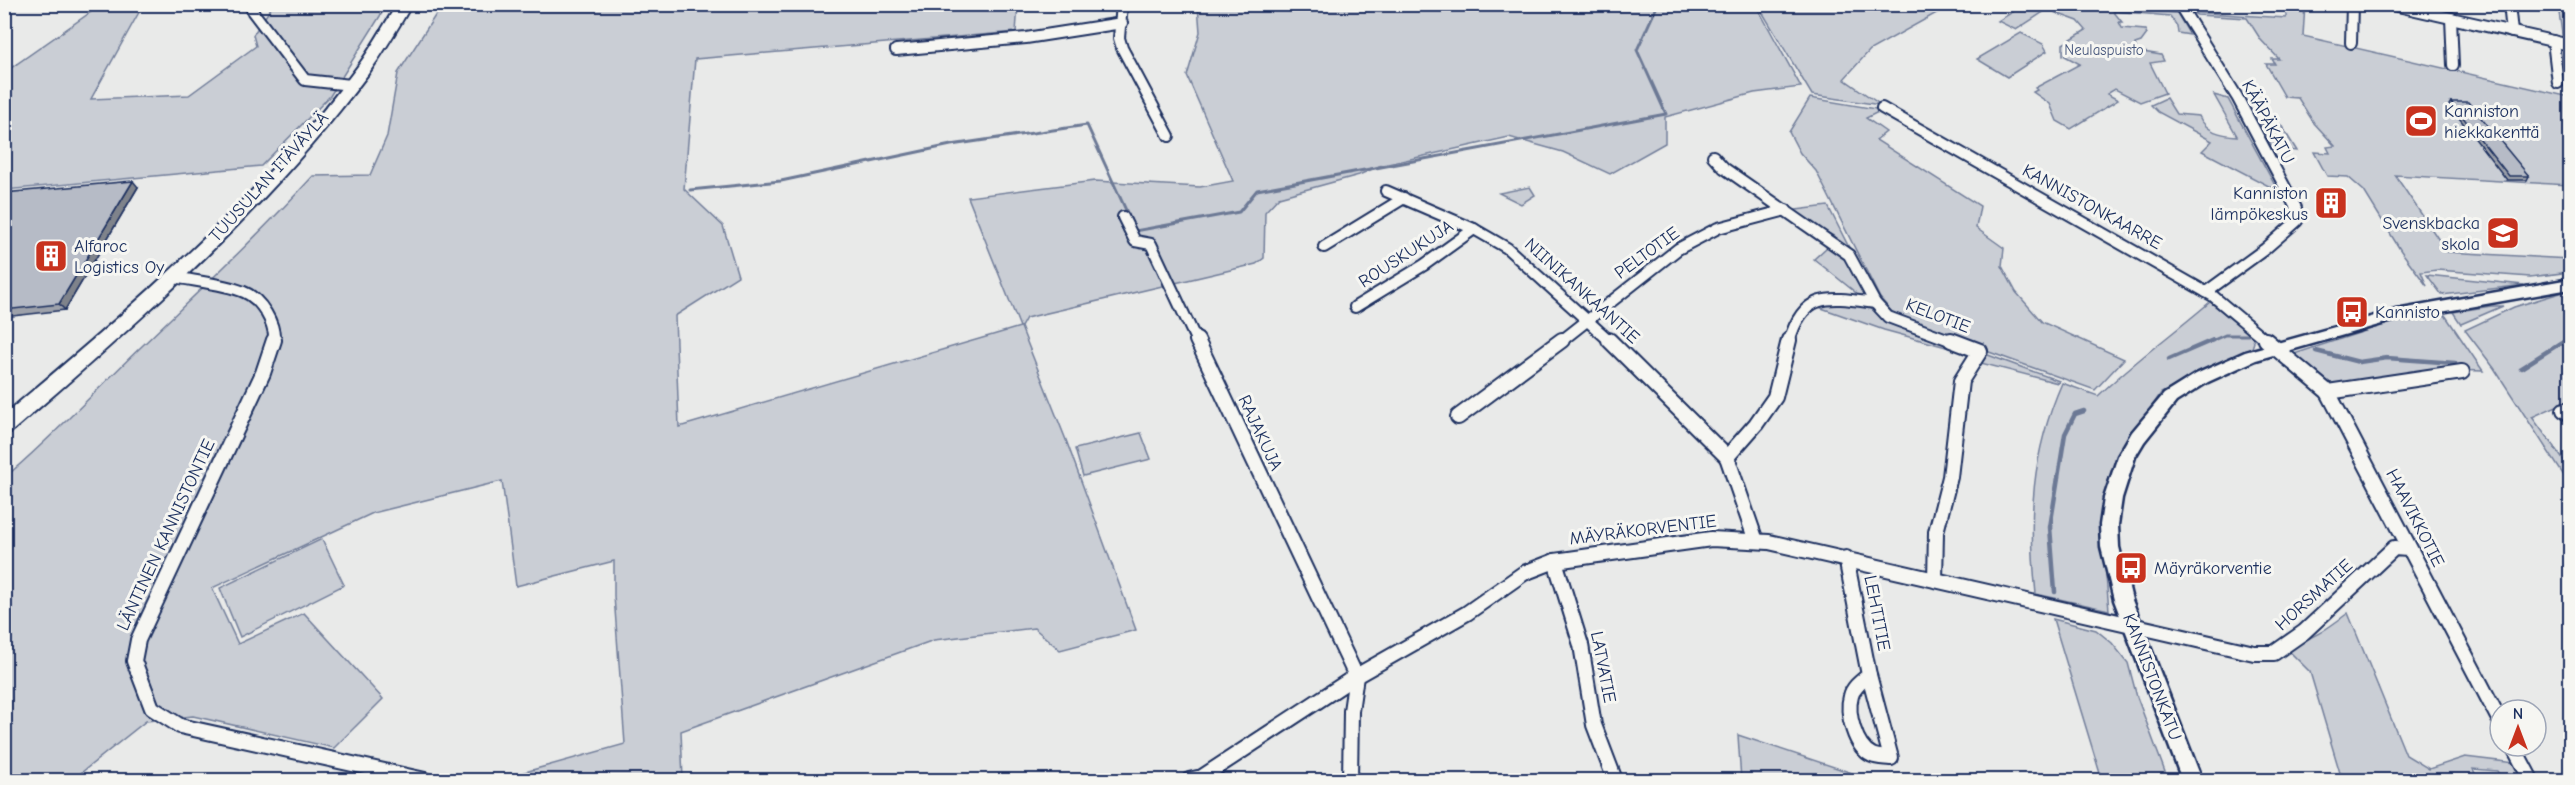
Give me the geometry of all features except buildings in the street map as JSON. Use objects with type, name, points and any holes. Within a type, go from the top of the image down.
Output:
[{"type":"main road","name":"TUUSULAN ITÄVÄYLÄ","points":[[4,427],[106,340],[248,206],[351,86],[405,4]]},
{"type":"street","points":[[250,4],[253,12],[305,80],[351,86]]},
{"type":"street","points":[[1122,4],[1119,38],[1122,48],[1169,136]]},
{"type":"street","points":[[2166,4],[2179,5]]},
{"type":"street","points":[[2351,43],[2352,4]]},
{"type":"street","points":[[2389,4],[2571,45]]},
{"type":"street","points":[[2509,4],[2511,32]]},
{"type":"street","name":"KÄÄPÄKATU","points":[[2179,5],[2237,97],[2296,208],[2297,221],[2265,249],[2206,292]]},
{"type":"street","points":[[2451,18],[2453,65]]},
{"type":"street","points":[[896,50],[1026,38],[1122,23]]},
{"type":"street","points":[[2553,41],[2558,83]]},
{"type":"street","name":"KANNISTONKAARRE","points":[[1882,108],[2206,292],[2277,347]]},
{"type":"street","name":"KELOTIE","points":[[1713,156],[1724,168],[1849,255],[1875,303],[1888,316],[1980,351],[1961,381],[1950,477],[1936,532],[1935,580]]},
{"type":"street","name":"NIINIKANKAANTIE","points":[[1386,190],[1474,229],[1507,248],[1638,366],[1727,457]]},
{"type":"street","points":[[1324,247],[1404,198]]},
{"type":"street","name":"PELTOTIE","points":[[1458,417],[1589,320],[1680,247],[1718,228],[1786,210]]},
{"type":"street","name":"RAJAKUJA","points":[[1123,217],[1135,241],[1151,244],[1356,676]]},
{"type":"street","name":"ROUSKUKUJA","points":[[1355,307],[1424,265],[1474,229]]},
{"type":"street","name":"LÄNTINEN KANNISTONTIE","points":[[174,278],[245,292],[268,315],[275,332],[273,348],[263,373],[138,640],[134,661],[152,708],[180,726],[425,780]]},
{"type":"street","name":"KANNISTONKATU","points":[[2192,780],[2113,570],[2109,536],[2113,498],[2127,456],[2138,437],[2170,398],[2202,378],[2277,347],[2396,315],[2571,284]]},
{"type":"street","points":[[1756,541],[1727,457],[1755,427],[1778,389],[1798,314],[1809,303],[1828,298],[1875,303]]},
{"type":"street","name":"HAAVIKKOTIE","points":[[2277,347],[2328,392],[2488,699]]},
{"type":"street","points":[[2328,392],[2462,372]]},
{"type":"street","name":"MÄYRÄKORVENTIE","points":[[1189,780],[1202,777],[1329,692],[1467,613],[1524,573],[1555,561],[1711,539],[1756,541],[1846,558],[2132,625]]},
{"type":"street","name":"HORSMATIE","points":[[2132,625],[2254,653],[2274,653],[2304,632],[2394,548],[2408,549]]},
{"type":"street","name":"LEHTITIE","points":[[1846,558],[1869,675],[1891,758],[1871,754],[1862,747],[1857,738],[1850,700],[1859,681],[1869,675]]},
{"type":"street","name":"LATVATIE","points":[[1555,561],[1581,645],[1594,725],[1615,780]]},
{"type":"street","points":[[1350,780],[1351,711],[1356,676]]},
{"type":"street","points":[[2519,758],[2531,780]]},
{"type":"green space","points":[[2025,4],[2054,5],[2016,30],[1998,21]]},
{"type":"green space","points":[[101,5],[143,5],[91,99],[189,95],[256,46],[253,35],[273,5],[387,5],[330,96],[261,166],[5,190],[4,73]]},
{"type":"green space","points":[[442,5],[1018,5],[1016,32],[695,59],[684,189],[723,226],[738,276],[675,316],[679,427],[1020,327],[968,197],[1095,181],[1200,187],[1233,181],[1187,76],[1200,32],[1198,5],[1756,5],[1801,87],[1754,93],[1665,117],[1665,143],[1610,174],[1563,152],[1509,137],[1379,166],[1359,175],[1279,197],[1265,212],[1264,258],[1256,264],[1026,318],[1021,327],[1066,440],[1136,630],[1060,650],[1034,628],[934,640],[681,731],[683,780],[515,780],[518,774],[625,744],[614,596],[614,561],[516,586],[502,481],[373,513],[212,588],[238,644],[304,613],[383,699],[334,748],[193,716],[146,721],[72,780],[5,780],[4,478],[57,430],[272,220],[313,176],[370,175],[387,136],[398,73]]},
{"type":"green space","points":[[1758,5],[1951,5],[1870,50],[1844,79],[1881,105],[1812,95]]},
{"type":"green space","points":[[2286,5],[2305,5],[2303,36],[2570,97],[2570,185],[2395,175],[2447,252],[2570,259],[2570,272],[2530,277],[2437,270],[2421,272],[2427,286],[2401,251],[2364,191],[2348,177],[2327,176],[2314,152],[2330,153],[2327,147],[2335,146],[2314,123],[2298,98],[2285,97],[2266,64],[2275,64],[2272,59],[2279,59],[2261,40],[2247,18],[2197,15],[2191,12],[2286,18]]},
{"type":"green space","points":[[2558,5],[2570,6],[2570,38],[2564,37],[2563,41]]},
{"type":"green space","name":"Neulaspuisto","points":[[2090,7],[2177,13],[2190,35],[2178,33],[2177,26],[2170,16],[2113,11],[2122,22],[2119,22],[2122,28],[2145,30],[2147,34],[2141,42],[2135,44],[2137,51],[2161,55],[2164,61],[2150,63],[2165,93],[2140,102],[2115,89],[2107,94],[2118,100],[2071,129],[2057,121],[2050,104],[2033,92],[2037,90],[2035,88],[2080,64],[2063,55],[2063,44],[2086,30],[2078,21],[2056,13],[2071,8]]},
{"type":"green space","points":[[2021,33],[2043,44],[2047,51],[2007,77],[1977,59]]},
{"type":"green space","points":[[2214,95],[2228,99],[2278,191],[2202,151],[2212,141],[2158,112],[2151,105],[2166,98],[2176,114],[2199,116],[2206,126],[2215,132],[2237,136]]},
{"type":"green space","points":[[1810,98],[1882,110],[1866,118],[1886,132],[1876,140],[1980,206],[1976,228],[2004,248],[2002,266],[2016,292],[2042,322],[2124,359],[2095,390],[1911,324],[1892,312],[1880,298],[1816,171],[1800,153],[1789,132]]},
{"type":"green space","points":[[2260,124],[2281,125],[2297,151],[2273,149]]},
{"type":"green space","points":[[1530,187],[1535,195],[1521,204],[1499,193]]},
{"type":"green space","points":[[1828,206],[1872,293],[1887,313],[1906,325],[2059,381],[2058,383],[1977,362],[1979,356],[1884,330],[1810,304],[1858,297],[1855,292],[1814,259],[1837,238],[1788,211]]},
{"type":"green space","points":[[2427,275],[2524,285],[2442,295]]},
{"type":"green space","points":[[2570,290],[2570,400],[2532,417],[2570,469],[2570,485],[2494,368],[2465,330],[2514,307]]},
{"type":"green space","points":[[2210,302],[2251,334],[2254,342],[2252,348],[2161,393],[2120,453],[2101,520],[2109,610],[2036,594],[2032,539],[2034,486],[2044,435],[2062,383],[2098,396]]},
{"type":"green space","points":[[2503,306],[2461,324],[2453,312]]},
{"type":"green space","points":[[2445,315],[2483,371],[2444,371],[2326,384],[2294,354],[2396,321],[2408,322]]},
{"type":"green space","points":[[1141,433],[1151,459],[1083,476],[1075,449]]},
{"type":"green space","points":[[322,539],[344,585],[240,637],[220,588]]},
{"type":"green space","points":[[2348,613],[2406,755],[2429,769],[2465,757],[2515,763],[2523,780],[2502,780],[2497,771],[2473,769],[2478,780],[2357,780],[2356,777],[2340,773],[2310,672],[2284,646],[2318,634]]},
{"type":"green space","points":[[2053,619],[2096,630],[2112,643],[2128,663],[2137,697],[2168,780],[2102,780]]},
{"type":"green space","points":[[1738,735],[1873,780],[1741,780]]},
{"type":"waterway","points":[[1135,231],[1239,212],[1257,190],[1666,114],[1637,50],[1658,4]]},
{"type":"waterway","points":[[690,190],[781,181],[951,145],[1087,125],[1130,219]]},
{"type":"waterway","points":[[2209,342],[2225,335],[2248,335]]},
{"type":"waterway","points":[[2562,342],[2570,337]]},
{"type":"waterway","points":[[2169,359],[2213,340]]},
{"type":"waterway","points":[[2521,368],[2565,340]]},
{"type":"waterway","points":[[2316,351],[2359,362],[2387,358],[2455,363]]},
{"type":"waterway","points":[[2055,592],[2050,527],[2065,434],[2075,414],[2084,411]]},
{"type":"place","name":"Kanniston hiekkakenttä","points":[[2421,121]]},
{"type":"place","name":"Kanniston lämpökeskus","points":[[2331,203]]},
{"type":"place","name":"Svenskbacka skola","points":[[2503,233]]},
{"type":"place","name":"Alfaroc Logistics Oy","points":[[51,256]]},
{"type":"place","name":"Kannisto","points":[[2352,312]]},
{"type":"place","name":"Mäyräkorventie","points":[[2131,568]]}]
